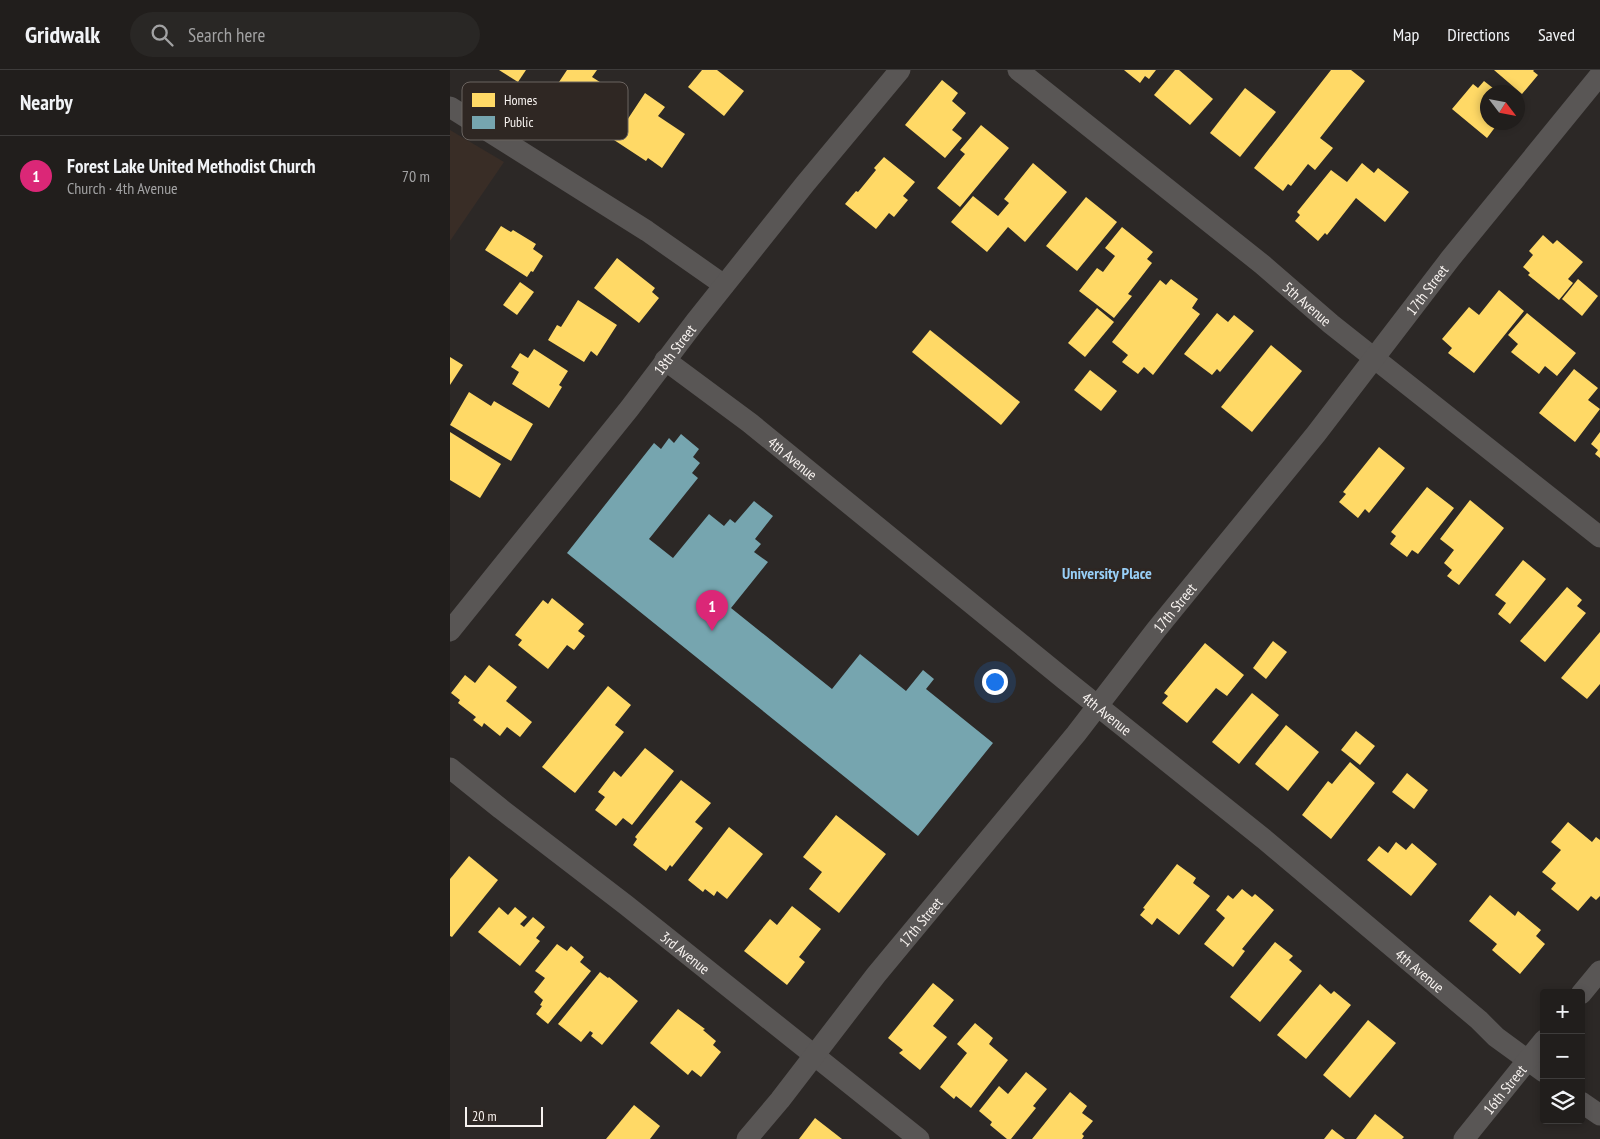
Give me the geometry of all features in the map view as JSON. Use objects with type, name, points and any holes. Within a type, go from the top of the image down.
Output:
[{"type":"street","name":"18th Street","points":[[450,631],[629,409],[665,360],[805,184],[900,70]]},
{"type":"street","name":"5th Avenue","points":[[1018,70],[1263,265],[1331,324],[1600,537]]},
{"type":"street","name":"17th Street","points":[[747,1139],[780,1100],[876,974],[1099,705],[1162,623],[1316,434],[1450,259],[1600,75]]},
{"type":"street","points":[[450,107],[462,115]]},
{"type":"street","points":[[502,140],[647,231],[724,285]]},
{"type":"street","name":"4th Avenue","points":[[665,360],[750,423],[1064,679],[1099,705],[1264,839],[1496,1036],[1536,1065]]},
{"type":"street","name":"3rd Avenue","points":[[450,768],[814,1054],[918,1139]]},
{"type":"street","points":[[1585,989],[1600,971]]},
{"type":"street","name":"16th Street","points":[[1464,1139],[1536,1065],[1540,1052]]},
{"type":"street","points":[[1585,1105],[1600,1116]]},
{"type":"shaded area","points":[[450,130],[462,137],[462,140],[467,140],[504,162],[450,241]]},
{"type":"building: Homes","points":[[499,70],[526,70],[518,82]]},
{"type":"building: Homes","points":[[567,70],[597,70],[592,77],[600,82],[559,82]]},
{"type":"building: Homes","points":[[702,70],[717,70],[744,91],[724,116],[688,87]]},
{"type":"building: Homes","points":[[1124,70],[1156,70],[1149,79],[1145,76],[1140,83]]},
{"type":"building: Homes","points":[[1175,70],[1179,70],[1213,99],[1190,125],[1154,95]]},
{"type":"building: Homes","points":[[1331,70],[1351,70],[1365,81],[1320,138],[1333,148],[1315,170],[1308,164],[1291,186],[1288,184],[1283,191],[1254,168]]},
{"type":"building: Homes","points":[[1494,70],[1534,70],[1538,75],[1525,90],[1525,85],[1512,85]]},
{"type":"building: Homes","points":[[942,80],[958,93],[952,101],[966,113],[952,130],[962,138],[945,158],[905,125]]},
{"type":"building: Homes","points":[[1484,81],[1489,85],[1481,85]]},
{"type":"building: Homes","points":[[1473,84],[1478,88],[1480,86],[1480,130],[1493,130],[1487,138],[1452,109]]},
{"type":"building: Homes","points":[[1245,88],[1276,112],[1240,157],[1210,133]]},
{"type":"building: Homes","points":[[645,93],[665,107],[658,116],[685,134],[662,168],[648,158],[646,161],[614,140],[628,140],[628,119]]},
{"type":"building: Homes","points":[[981,125],[1009,148],[960,207],[937,188],[965,154],[960,150]]},
{"type":"building: Homes","points":[[884,157],[915,182],[903,196],[908,200],[894,217],[889,213],[876,229],[845,204],[856,191],[858,192]]},
{"type":"building: Homes","points":[[1033,163],[1067,192],[1025,242],[1008,227],[987,252],[951,222],[973,196],[998,216],[1009,203],[1004,199]]},
{"type":"building: Homes","points":[[1362,163],[1374,173],[1378,168],[1409,192],[1385,222],[1356,198],[1327,235],[1325,233],[1318,241],[1295,221],[1300,215],[1297,212],[1331,170],[1347,182]]},
{"type":"building: Homes","points":[[1086,197],[1117,222],[1077,271],[1046,246]]},
{"type":"building: Homes","points":[[501,226],[511,232],[513,230],[536,244],[533,249],[543,256],[533,272],[531,271],[527,277],[485,250]]},
{"type":"building: Homes","points":[[1122,227],[1153,252],[1147,259],[1152,263],[1128,294],[1132,296],[1114,318],[1079,291],[1097,268],[1103,272],[1115,256],[1105,248]]},
{"type":"building: Homes","points":[[1543,235],[1553,244],[1557,240],[1583,262],[1568,279],[1573,283],[1559,300],[1528,275],[1530,273],[1523,267],[1533,255],[1529,251]]},
{"type":"building: Homes","points":[[617,258],[655,288],[652,292],[659,298],[639,323],[594,288]]},
{"type":"building: Homes","points":[[1171,279],[1198,299],[1192,308],[1200,314],[1153,375],[1144,367],[1138,374],[1122,362],[1128,355],[1112,342],[1160,280],[1166,285]]},
{"type":"building: Homes","points":[[1578,279],[1598,296],[1582,316],[1562,299]]},
{"type":"building: Homes","points":[[520,282],[534,292],[517,315],[503,305]]},
{"type":"building: Homes","points":[[1499,290],[1524,311],[1474,373],[1448,353],[1452,348],[1442,339],[1469,307],[1479,315]]},
{"type":"building: Homes","points":[[578,300],[617,325],[597,356],[591,351],[584,362],[548,340],[557,325],[561,327]]},
{"type":"building: Homes","points":[[1097,308],[1114,322],[1085,357],[1068,343]]},
{"type":"building: Homes","points":[[1217,313],[1228,322],[1234,315],[1254,331],[1220,372],[1217,369],[1212,375],[1184,354]]},
{"type":"building: Homes","points":[[1527,313],[1576,353],[1557,376],[1545,366],[1539,374],[1511,352],[1518,344],[1508,335]]},
{"type":"building: Homes","points":[[930,330],[1020,402],[1001,425],[912,352]]},
{"type":"building: Homes","points":[[1271,345],[1302,371],[1252,432],[1221,407]]},
{"type":"building: Homes","points":[[534,349],[568,371],[559,385],[562,387],[549,408],[512,384],[519,372],[511,367],[520,353],[528,358]]},
{"type":"building: Homes","points":[[450,357],[463,365],[450,385]]},
{"type":"building: Homes","points":[[1574,369],[1598,388],[1588,400],[1600,409],[1575,442],[1539,413]]},
{"type":"building: Homes","points":[[1090,370],[1117,391],[1101,411],[1074,390]]},
{"type":"building: Homes","points":[[469,392],[491,406],[494,401],[533,424],[511,461],[450,425]]},
{"type":"building: Homes","points":[[450,432],[501,464],[480,498],[450,480]]},
{"type":"building: Homes","points":[[1600,432],[1600,458],[1595,454],[1598,450],[1591,444]]},
{"type":"building: Homes","points":[[1379,447],[1405,468],[1369,513],[1365,509],[1358,518],[1339,502],[1346,494],[1343,492]]},
{"type":"building: Homes","points":[[1427,487],[1454,508],[1418,554],[1412,550],[1407,557],[1390,544],[1396,536],[1391,532]]},
{"type":"building: Homes","points":[[1470,500],[1504,528],[1459,585],[1447,576],[1452,570],[1444,563],[1454,550],[1440,539]]},
{"type":"building: Homes","points":[[1523,560],[1546,579],[1510,624],[1498,614],[1506,603],[1495,595]]},
{"type":"building: Homes","points":[[1567,587],[1582,600],[1577,606],[1586,613],[1545,662],[1520,641]]},
{"type":"building: Homes","points":[[552,598],[584,624],[578,631],[585,636],[574,650],[567,645],[548,669],[518,645],[522,640],[515,635],[543,600],[548,604]]},
{"type":"building: Homes","points":[[1600,632],[1600,684],[1587,699],[1561,678]]},
{"type":"building: Homes","points":[[1273,641],[1287,652],[1266,679],[1253,668]]},
{"type":"building: Homes","points":[[1205,643],[1244,675],[1227,696],[1216,688],[1187,723],[1162,703],[1168,696],[1164,693]]},
{"type":"building: Homes","points":[[489,665],[517,687],[506,701],[532,722],[520,737],[507,727],[500,736],[484,723],[482,727],[473,720],[476,717],[458,703],[460,700],[451,693],[465,675],[475,683]]},
{"type":"building: Homes","points":[[608,686],[631,705],[615,725],[624,732],[575,793],[542,767]]},
{"type":"building: Homes","points":[[1252,693],[1279,715],[1239,764],[1212,742]]},
{"type":"building: Homes","points":[[1286,725],[1319,752],[1288,791],[1255,764]]},
{"type":"building: Homes","points":[[1356,731],[1375,746],[1360,765],[1341,750]]},
{"type":"building: Homes","points":[[645,748],[674,771],[632,825],[623,818],[616,826],[595,810],[605,797],[598,792],[614,771],[621,777]]},
{"type":"building: Homes","points":[[1350,762],[1375,783],[1331,839],[1302,815],[1328,781],[1332,784]]},
{"type":"building: Homes","points":[[1407,773],[1428,790],[1414,809],[1392,792]]},
{"type":"building: Homes","points":[[681,780],[711,803],[695,822],[703,828],[672,867],[670,865],[666,871],[633,845],[637,839],[635,837]]},
{"type":"building: Homes","points":[[836,815],[886,854],[839,913],[809,889],[822,872],[803,857]]},
{"type":"building: Homes","points":[[1568,822],[1592,842],[1596,837],[1600,840],[1600,896],[1596,900],[1591,896],[1578,911],[1551,889],[1556,883],[1542,872],[1561,850],[1551,842]]},
{"type":"building: Homes","points":[[729,827],[763,854],[727,899],[717,891],[714,896],[705,889],[703,892],[688,880]]},
{"type":"building: Homes","points":[[1396,842],[1406,850],[1412,843],[1437,864],[1411,896],[1367,860],[1379,846],[1388,853]]},
{"type":"building: Homes","points":[[469,856],[498,880],[452,937],[450,936],[450,879]]},
{"type":"building: Homes","points":[[1177,864],[1196,878],[1193,883],[1210,896],[1179,935],[1157,918],[1152,925],[1140,915],[1145,909],[1143,908]]},
{"type":"building: Homes","points":[[1242,889],[1252,897],[1255,894],[1274,910],[1242,949],[1245,951],[1233,967],[1204,944],[1225,918],[1216,910],[1228,895],[1233,899]]},
{"type":"building: Homes","points":[[1490,895],[1515,916],[1518,911],[1541,930],[1536,936],[1545,944],[1520,974],[1492,950],[1497,944],[1469,921]]},
{"type":"building: Homes","points":[[792,906],[821,929],[799,957],[805,962],[787,985],[744,951],[770,919],[777,925]]},
{"type":"building: Homes","points":[[499,907],[508,915],[515,907],[527,917],[520,924],[524,927],[533,917],[545,927],[536,938],[540,941],[520,966],[478,932]]},
{"type":"building: Homes","points":[[1275,942],[1293,956],[1289,960],[1302,971],[1260,1022],[1230,997]]},
{"type":"building: Homes","points":[[557,944],[567,951],[571,946],[584,957],[580,962],[591,971],[548,1024],[536,1014],[542,1006],[540,1005],[543,1000],[534,992],[545,978],[535,971]]},
{"type":"building: Homes","points":[[600,972],[638,1001],[602,1045],[591,1036],[593,1033],[590,1031],[581,1042],[558,1024]]},
{"type":"building: Homes","points":[[933,983],[954,1000],[933,1026],[947,1037],[920,1070],[899,1053],[903,1050],[888,1038]]},
{"type":"building: Homes","points":[[1320,984],[1331,994],[1334,991],[1351,1005],[1306,1059],[1277,1035]]},
{"type":"building: Homes","points":[[678,1009],[705,1029],[703,1030],[716,1041],[713,1045],[721,1052],[701,1077],[692,1070],[688,1075],[650,1043]]},
{"type":"building: Homes","points":[[1368,1020],[1396,1043],[1350,1098],[1323,1075]]},
{"type":"building: Homes","points":[[975,1023],[993,1038],[989,1044],[1008,1060],[971,1108],[956,1096],[954,1099],[940,1087],[967,1053],[957,1044]]},
{"type":"building: Homes","points":[[1026,1072],[1047,1089],[1033,1106],[1036,1108],[1011,1139],[1007,1139],[990,1125],[992,1122],[979,1111],[999,1086],[1008,1094]]},
{"type":"building: Homes","points":[[1070,1092],[1087,1106],[1082,1113],[1093,1121],[1082,1134],[1084,1136],[1082,1139],[1032,1139]]},
{"type":"building: Homes","points":[[634,1105],[660,1126],[650,1139],[606,1139]]},
{"type":"building: Homes","points":[[1375,1114],[1404,1137],[1402,1139],[1356,1139]]},
{"type":"building: Homes","points":[[815,1118],[842,1139],[799,1139]]},
{"type":"building: Homes","points":[[1332,1129],[1345,1139],[1324,1139]]},
{"type":"building: Public","points":[[681,434],[699,449],[693,457],[700,463],[692,473],[698,478],[649,539],[673,558],[709,514],[724,526],[730,519],[735,523],[754,501],[773,516],[755,539],[761,544],[754,552],[768,562],[731,608],[832,689],[860,654],[906,691],[923,670],[934,679],[926,689],[993,743],[918,836],[567,553],[654,443],[661,449],[669,438],[674,443]]},
{"type":"place","name":"Forest Lake United Methodist Church","points":[[712,631]]},
{"type":"district","name":"University Place","points":[[1107,573]]}]
